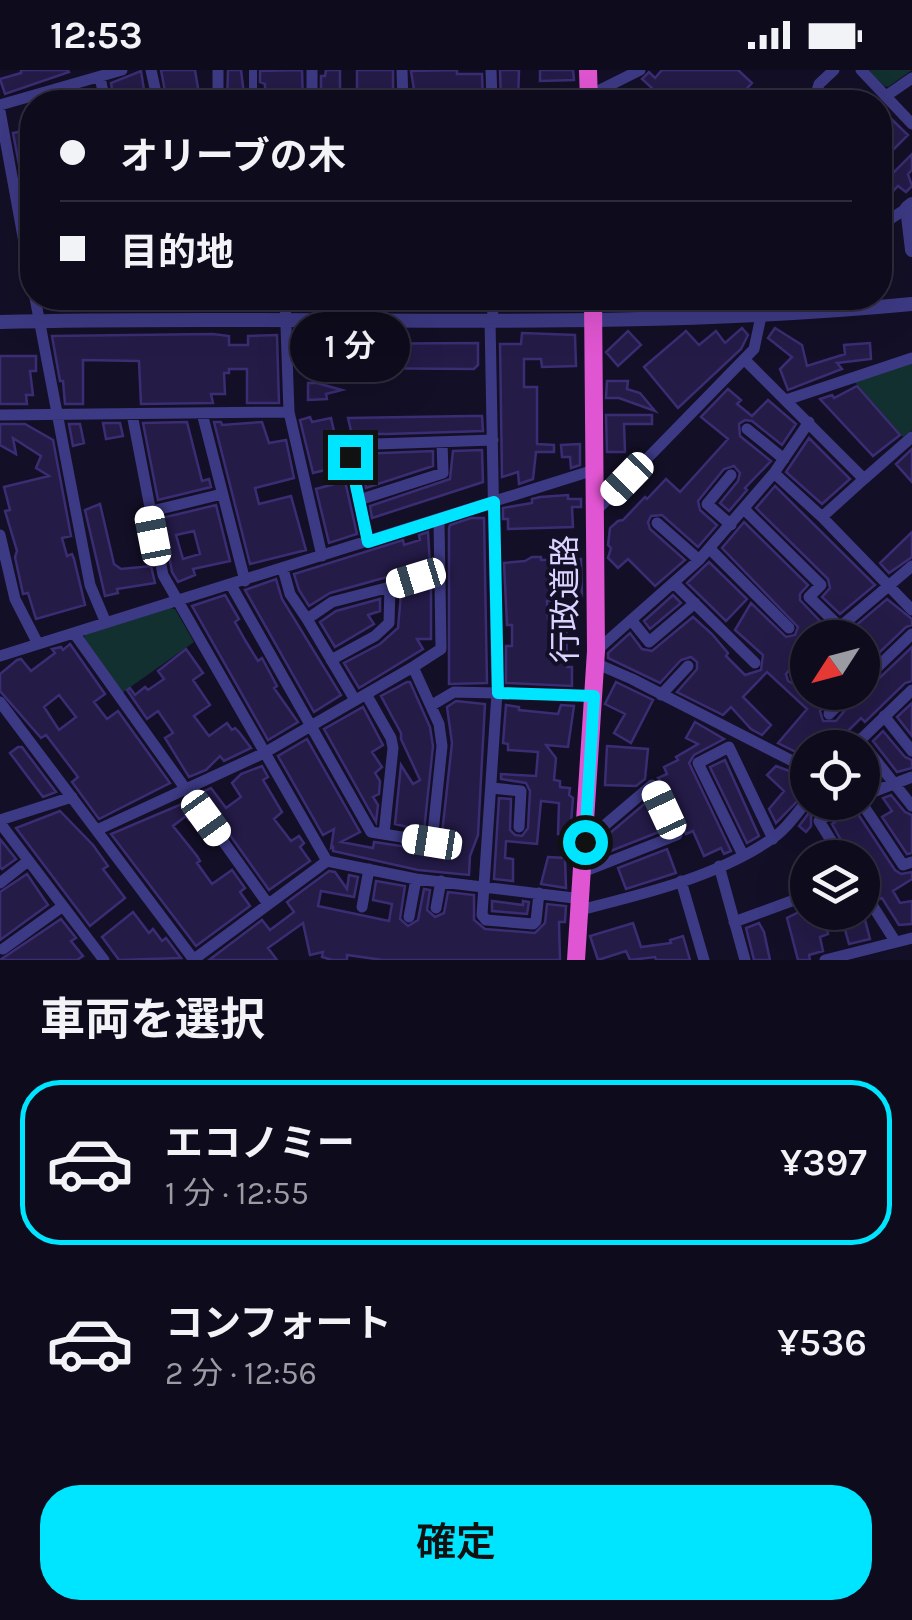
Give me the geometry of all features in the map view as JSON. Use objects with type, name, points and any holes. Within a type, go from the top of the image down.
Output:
[{"type":"highway","name":"行政道路","points":[[576,960],[596,657],[593,310]]},
{"type":"street","points":[[56,90],[122,70]]},
{"type":"street","points":[[604,90],[640,70]]},
{"type":"street","points":[[817,90],[834,70]]},
{"type":"street","points":[[861,70],[880,90]]},
{"type":"street","points":[[100,76],[103,90]]},
{"type":"street","points":[[892,102],[912,124]]},
{"type":"street","points":[[0,108],[20,199]]},
{"type":"street","points":[[909,206],[912,246]]},
{"type":"street","points":[[37,310],[90,585],[106,623]]},
{"type":"street","points":[[285,310],[290,411],[322,556]]},
{"type":"street","points":[[492,310],[489,383],[498,693],[482,915],[486,920],[533,924],[539,893]]},
{"type":"street","points":[[719,310],[720,316]]},
{"type":"street","points":[[0,322],[593,320],[720,316],[738,310]]},
{"type":"street","points":[[594,512],[754,348],[761,310]]},
{"type":"street","points":[[786,400],[912,358]]},
{"type":"street","points":[[744,359],[864,479]]},
{"type":"street","points":[[0,415],[290,411]]},
{"type":"street","points":[[202,413],[244,581]]},
{"type":"street","points":[[132,414],[158,560],[176,602],[327,861]]},
{"type":"street","points":[[790,761],[596,657],[675,584],[745,510],[810,422]]},
{"type":"street","points":[[746,429],[784,459]]},
{"type":"street","points":[[368,542],[347,445],[492,440]]},
{"type":"street","points":[[360,500],[442,473],[442,442]]},
{"type":"street","points":[[822,517],[909,445]]},
{"type":"street","points":[[0,656],[594,470]]},
{"type":"street","points":[[774,472],[912,610]]},
{"type":"street","points":[[731,475],[707,504],[731,525]]},
{"type":"street","points":[[148,512],[222,494]]},
{"type":"street","points":[[745,510],[821,585],[809,597],[833,620]]},
{"type":"street","points":[[97,830],[264,753],[441,649],[439,520]]},
{"type":"street","points":[[658,523],[699,560]]},
{"type":"street","points":[[0,534],[15,598],[38,644]]},
{"type":"street","points":[[710,548],[789,628]]},
{"type":"street","points":[[848,620],[912,566]]},
{"type":"street","points":[[283,570],[290,594],[332,660],[392,738],[384,834]]},
{"type":"street","points":[[307,618],[332,602],[440,574]]},
{"type":"street","points":[[675,584],[755,663]]},
{"type":"street","points":[[231,585],[308,727],[371,832],[432,842],[442,746],[439,724],[413,667]]},
{"type":"street","points":[[332,660],[390,623],[390,586]]},
{"type":"street","points":[[632,621],[648,642],[694,603]]},
{"type":"street","points":[[74,633],[268,904]]},
{"type":"street","points":[[880,665],[912,634]]},
{"type":"street","points":[[662,695],[688,666]]},
{"type":"street","points":[[870,730],[912,690]]},
{"type":"street","points":[[432,705],[454,692],[594,696]]},
{"type":"street","points":[[0,702],[193,960],[327,861],[416,879],[539,893],[581,904],[681,881],[719,866],[773,839],[790,820]]},
{"type":"street","points":[[829,714],[833,710]]},
{"type":"street","points":[[884,716],[912,750]]},
{"type":"street","points":[[741,738],[698,762],[743,855]]},
{"type":"street","points":[[729,746],[773,839]]},
{"type":"street","points":[[880,767],[912,806]]},
{"type":"street","points":[[880,791],[912,777]]},
{"type":"street","points":[[583,872],[677,836],[652,785],[585,842]]},
{"type":"street","points":[[492,788],[521,790],[519,827]]},
{"type":"street","points":[[72,798],[0,822],[96,957]]},
{"type":"street","points":[[875,820],[903,864],[912,862]]},
{"type":"street","points":[[0,883],[28,861]]},
{"type":"street","points":[[719,866],[744,960]]},
{"type":"street","points":[[362,907],[370,869]]},
{"type":"street","points":[[409,917],[416,879]]},
{"type":"street","points":[[436,908],[441,881]]},
{"type":"street","points":[[681,881],[704,960]]},
{"type":"street","points":[[734,922],[790,902]]},
{"type":"street","points":[[5,952],[63,906]]},
{"type":"street","points":[[880,918],[895,941]]},
{"type":"street","points":[[826,960],[912,938]]},
{"type":"green space","points":[[868,70],[912,70],[888,87]]},
{"type":"green space","points":[[912,363],[912,430],[903,437],[853,380]]},
{"type":"green space","points":[[175,609],[194,642],[122,693],[84,639],[85,634]]},
{"type":"building","points":[[21,70],[69,72],[5,94],[0,79]]},
{"type":"building","points":[[161,70],[195,70],[198,90],[165,90]]},
{"type":"building","points":[[228,70],[241,70],[244,90],[227,90]]},
{"type":"building","points":[[302,70],[303,90],[265,90],[260,71]]},
{"type":"building","points":[[326,70],[340,70],[340,90],[321,90],[321,76],[325,76]]},
{"type":"building","points":[[357,70],[393,70],[393,90],[357,90]]},
{"type":"building","points":[[500,70],[519,70],[518,90],[501,90]]},
{"type":"building","points":[[540,70],[573,70],[574,80],[540,81]]},
{"type":"building","points":[[662,70],[738,70],[752,83],[745,90],[654,90],[642,79],[649,72],[655,78]]},
{"type":"building","points":[[141,71],[144,90],[112,90],[111,83]]},
{"type":"building","points":[[411,71],[482,74],[483,90],[414,90]]},
{"type":"building","points":[[892,120],[908,135],[892,151]]},
{"type":"building","points":[[20,132],[20,170],[13,133]]},
{"type":"building","points":[[912,154],[912,170],[908,174],[912,186],[906,192],[898,186],[892,192],[892,174]]},
{"type":"building","points":[[742,328],[748,335],[741,349],[678,408],[644,367],[686,331],[699,345],[716,331],[725,343]]},
{"type":"building","points":[[775,328],[802,345],[807,366],[845,354],[844,345],[870,343],[871,359],[837,363],[842,369],[788,390],[780,369],[792,357],[768,338]]},
{"type":"building","points":[[628,331],[641,345],[618,366],[606,352]]},
{"type":"building","points":[[522,333],[575,335],[576,366],[542,367],[541,359],[524,359],[524,387],[537,387],[537,444],[554,445],[554,452],[536,452],[533,479],[519,484],[518,472],[502,477],[500,344],[521,344]]},
{"type":"building","points":[[277,335],[279,403],[247,403],[247,369],[229,369],[229,373],[224,373],[225,394],[211,394],[213,403],[141,404],[139,361],[83,360],[83,404],[65,404],[52,336],[229,336],[229,345],[248,345],[248,336]]},
{"type":"building","points":[[478,343],[478,365],[474,369],[334,368],[330,364],[329,344]]},
{"type":"building","points":[[0,356],[36,356],[36,371],[30,371],[33,395],[26,395],[27,404],[0,404]]},
{"type":"building","points":[[607,381],[628,381],[627,389],[640,393],[655,411],[619,398],[606,398]]},
{"type":"building","points":[[308,383],[342,390],[326,394],[327,399],[308,400]]},
{"type":"building","points":[[857,386],[900,435],[873,456],[820,399],[832,395],[834,398]]},
{"type":"building","points":[[728,389],[741,400],[737,404],[752,416],[768,400],[796,424],[782,445],[752,421],[739,424],[740,436],[771,461],[729,511],[720,503],[740,473],[734,466],[724,469],[698,501],[700,510],[717,525],[698,547],[662,515],[651,516],[650,529],[685,560],[655,586],[628,559],[618,568],[608,558],[610,528],[666,479],[680,492],[728,439],[701,417]]},
{"type":"building","points":[[606,415],[652,415],[652,424],[624,424],[625,452],[607,452]]},
{"type":"building","points":[[482,416],[483,431],[352,435],[348,418]]},
{"type":"building","points":[[310,417],[312,422],[331,418],[342,466],[313,473],[300,420]]},
{"type":"building","points":[[187,422],[202,481],[209,479],[211,487],[158,500],[143,423]]},
{"type":"building","points":[[214,422],[262,422],[269,443],[286,440],[294,478],[255,488],[259,504],[291,496],[306,550],[250,564]]},
{"type":"building","points":[[103,423],[120,423],[123,436],[106,439]]},
{"type":"building","points":[[0,424],[25,424],[53,440],[71,536],[62,538],[67,556],[72,554],[74,559],[85,605],[36,619],[28,593],[23,594],[17,551],[5,511],[10,510],[4,487],[49,476],[36,468],[41,456],[13,438],[16,454],[0,445]]},
{"type":"building","points":[[69,424],[80,424],[84,443],[73,446]]},
{"type":"building","points":[[809,438],[850,479],[822,504],[786,472]]},
{"type":"building","points":[[580,444],[580,465],[571,468],[570,457],[562,457],[561,445]]},
{"type":"building","points":[[912,449],[912,482],[896,464]]},
{"type":"building","points":[[482,450],[483,482],[372,518],[370,506],[450,479],[453,451]]},
{"type":"building","points":[[433,451],[433,466],[366,488],[359,454]]},
{"type":"building","points":[[345,481],[357,534],[329,543],[316,489]]},
{"type":"building","points":[[775,486],[875,585],[840,614],[822,597],[830,588],[828,579],[756,508]]},
{"type":"building","points":[[568,495],[568,499],[581,499],[581,507],[572,507],[573,527],[508,529],[508,519],[503,519],[503,508],[532,503],[532,499],[540,497]]},
{"type":"building","points":[[100,504],[114,564],[121,569],[151,566],[155,583],[117,589],[118,593],[105,596],[85,510]]},
{"type":"building","points":[[216,505],[230,561],[193,569],[195,575],[178,582],[172,572],[162,518]],"holes":[[[194,531],[200,554],[183,559],[176,535]]]},
{"type":"building","points":[[471,518],[484,518],[487,683],[449,684],[449,528]]},
{"type":"building","points":[[744,522],[808,585],[800,600],[819,620],[791,620],[722,548]]},
{"type":"building","points":[[428,532],[430,565],[330,593],[309,606],[299,590],[294,574],[403,540],[404,545],[420,540],[419,535]]},
{"type":"building","points":[[912,532],[912,557],[889,573],[880,563]]},
{"type":"building","points":[[532,557],[581,559],[582,596],[547,601],[548,619],[566,618],[567,667],[572,667],[572,686],[506,683],[506,646],[512,646],[512,625],[507,625],[504,563]]},
{"type":"building","points":[[709,562],[747,599],[726,621],[687,583]]},
{"type":"building","points":[[276,579],[282,599],[341,695],[314,712],[245,590]]},
{"type":"building","points":[[431,586],[431,639],[417,639],[423,649],[359,688],[344,663],[380,644],[398,628],[401,594]]},
{"type":"building","points":[[225,595],[239,619],[235,622],[245,640],[258,661],[262,658],[277,686],[274,688],[298,722],[268,740],[192,606]]},
{"type":"building","points":[[673,595],[681,603],[650,629],[644,621]]},
{"type":"building","points":[[380,599],[380,611],[368,615],[374,624],[335,647],[320,622],[336,611]]},
{"type":"building","points":[[887,599],[912,619],[912,625],[880,652],[880,620],[862,620]]},
{"type":"building","points":[[751,603],[786,637],[790,636],[790,669],[786,674],[790,693],[767,672],[743,697],[771,725],[762,735],[731,707],[723,715],[677,692],[697,669],[697,662],[691,657],[681,660],[660,683],[608,658],[608,653],[630,633],[642,649],[652,651],[693,617],[745,675],[761,670],[763,655],[735,630]]},
{"type":"building","points":[[70,644],[105,694],[94,702],[107,719],[118,711],[170,783],[99,819],[72,782],[78,777],[46,735],[41,738],[0,691],[0,674],[17,660],[21,659],[31,671],[55,653],[52,649],[63,650]],"holes":[[[59,695],[76,717],[59,730],[44,707]]]},
{"type":"building","points":[[912,647],[912,681],[880,707],[880,678]]},
{"type":"building","points":[[186,649],[203,673],[193,680],[210,705],[194,716],[209,736],[227,723],[251,748],[224,761],[220,756],[206,770],[189,777],[165,738],[173,733],[158,711],[147,719],[127,690],[130,688],[135,695],[164,679],[158,671]]},
{"type":"building","points":[[407,682],[430,727],[433,746],[424,831],[395,824],[401,765],[413,784],[420,780],[381,696]]},
{"type":"building","points":[[616,682],[653,700],[631,743],[614,733],[625,714],[605,704]]},
{"type":"building","points":[[456,701],[485,704],[478,835],[470,856],[469,875],[418,870],[333,851],[334,829],[323,835],[278,756],[307,739],[360,832],[341,842],[373,848],[374,842],[434,851],[441,843],[452,743],[447,707]]},
{"type":"building","points":[[912,703],[912,736],[897,717]]},
{"type":"building","points":[[506,705],[558,714],[561,705],[574,706],[568,747],[546,745],[556,758],[554,780],[560,781],[560,787],[570,788],[573,798],[570,835],[558,834],[559,803],[541,801],[537,844],[506,841],[505,858],[513,859],[513,881],[494,879],[499,798],[511,799],[510,830],[522,836],[528,828],[530,791],[526,783],[501,779],[501,774],[536,776],[538,752],[508,750],[508,744],[503,743]]},
{"type":"building","points":[[363,707],[383,745],[372,752],[382,767],[375,773],[380,781],[379,794],[373,797],[378,805],[376,822],[324,729]]},
{"type":"building","points":[[806,710],[821,710],[823,721],[836,721],[845,710],[877,710],[849,730],[790,730],[790,749],[778,743]]},
{"type":"building","points":[[695,722],[724,739],[694,755],[689,763],[731,851],[724,854],[721,848],[704,856],[693,831],[686,834],[666,787],[658,778],[667,774],[664,767],[698,744],[686,738]]},
{"type":"building","points":[[883,731],[912,760],[912,768],[897,772],[880,750]]},
{"type":"building","points":[[607,746],[648,749],[645,779],[636,786],[605,785]]},
{"type":"building","points":[[22,747],[56,792],[43,797],[10,753]]},
{"type":"building","points":[[725,760],[759,836],[747,843],[710,767]]},
{"type":"building","points":[[262,766],[268,777],[263,780],[282,812],[274,819],[291,841],[299,836],[304,843],[300,847],[310,861],[269,890],[200,793],[211,788],[226,808],[241,797],[232,783],[241,774]]},
{"type":"building","points":[[776,766],[790,771],[790,809],[776,823],[769,809],[784,791],[767,775]]},
{"type":"building","points":[[891,795],[912,815],[912,853],[907,854],[882,817],[892,811],[883,798]]},
{"type":"building","points":[[649,800],[664,830],[598,856],[597,844]]},
{"type":"building","points":[[184,803],[194,817],[189,820],[186,816],[173,826],[197,856],[197,863],[212,884],[232,870],[245,888],[240,892],[250,906],[196,946],[111,834]]},
{"type":"building","points":[[60,811],[93,845],[108,866],[103,869],[125,898],[90,926],[16,828]]},
{"type":"building","points":[[804,820],[811,820],[806,832],[799,826]]},
{"type":"building","points":[[838,820],[862,820],[875,840],[841,840],[832,824]]},
{"type":"building","points":[[0,839],[16,859],[2,869],[0,867]]},
{"type":"building","points":[[880,847],[895,870],[901,874],[912,872],[912,879],[893,891],[900,903],[912,901],[912,924],[899,925],[882,898]]},
{"type":"building","points":[[667,849],[676,873],[626,889],[618,868]]},
{"type":"building","points":[[548,857],[565,858],[566,888],[541,884]]},
{"type":"building","points":[[329,871],[335,872],[347,889],[349,875],[358,877],[354,897],[321,891],[318,906],[389,921],[392,904],[373,900],[376,881],[405,886],[400,919],[408,926],[418,920],[424,889],[430,890],[427,910],[435,917],[444,913],[448,892],[474,895],[474,920],[485,929],[535,933],[545,923],[547,904],[566,906],[565,922],[559,922],[560,960],[383,960],[347,955],[347,960],[332,960],[322,957],[323,952],[310,955],[303,923],[268,948],[277,960],[209,960],[262,920],[270,930],[294,912],[287,902]]},
{"type":"building","points":[[27,874],[48,905],[0,940],[0,892]]},
{"type":"building","points":[[492,901],[523,905],[523,901],[529,902],[527,914],[492,911]]},
{"type":"building","points":[[133,912],[149,933],[153,929],[162,941],[166,938],[181,958],[119,960],[102,937]]},
{"type":"building","points":[[61,919],[76,938],[71,941],[83,956],[77,960],[0,960]]},
{"type":"building","points":[[633,923],[641,947],[671,943],[670,940],[683,936],[690,960],[630,960],[626,951],[598,960],[590,936]]},
{"type":"building","points":[[759,923],[770,960],[754,960],[746,928]]},
{"type":"building","points":[[790,930],[827,930],[828,934],[820,937],[823,951],[809,955],[810,960],[798,960]]},
{"type":"building","points":[[845,930],[868,930],[870,939],[849,944]]},
{"type":"route","points":[[350,457],[368,542],[494,502],[498,693],[594,696],[585,842]]}]
